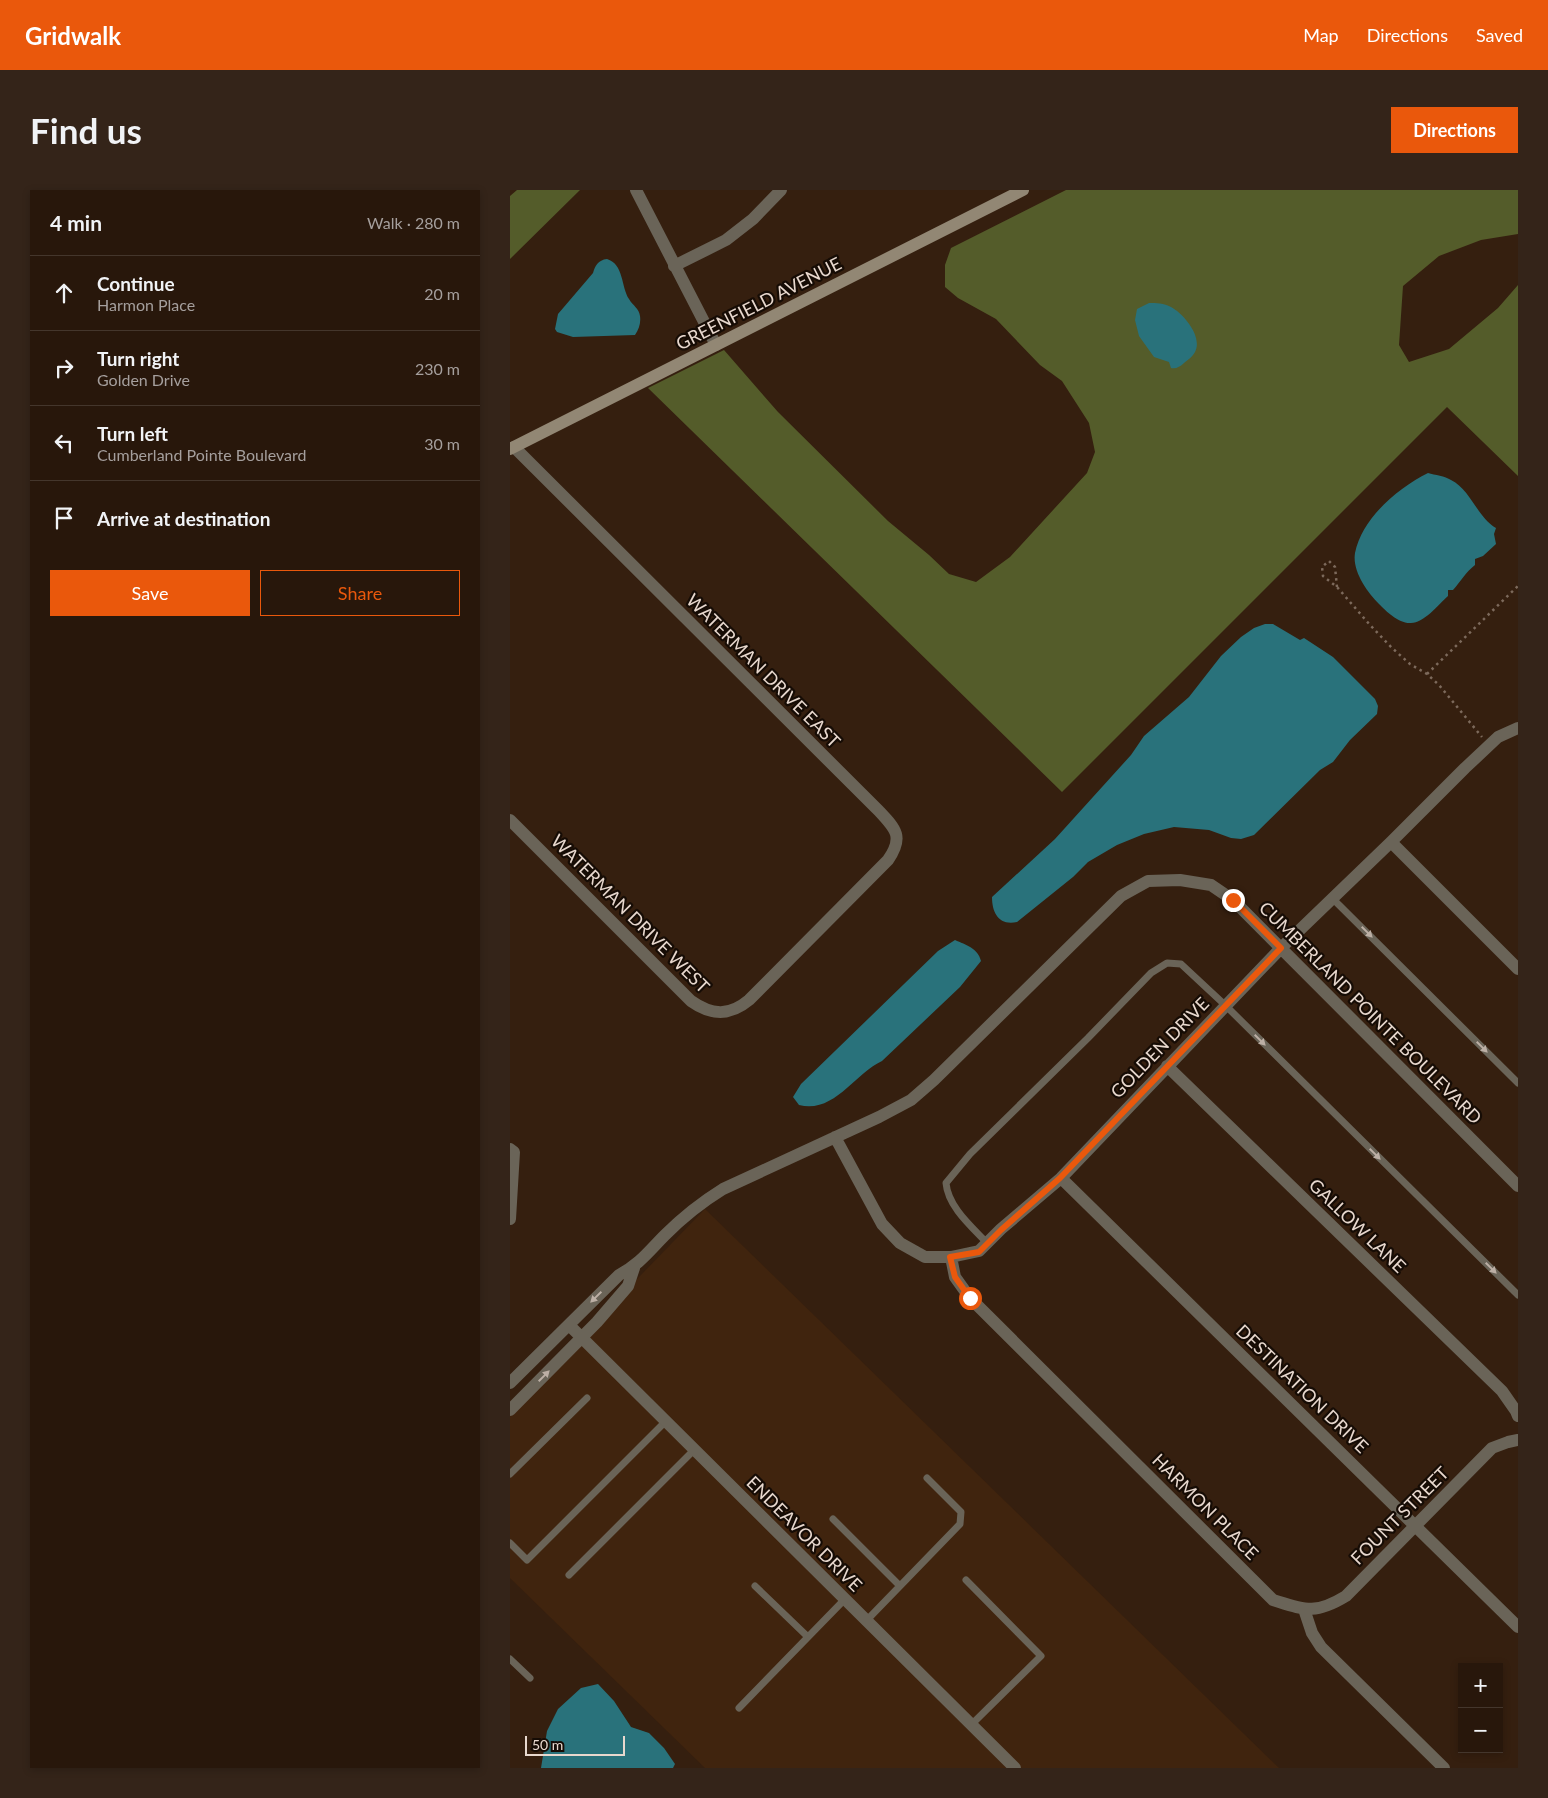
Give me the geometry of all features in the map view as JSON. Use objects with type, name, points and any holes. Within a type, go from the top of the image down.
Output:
[{"type":"main road","name":"GREENFIELD AVENUE","points":[[512,448],[1023,190]]},
{"type":"street","points":[[636,190],[716,344]]},
{"type":"street","points":[[674,266],[726,240],[753,219],[781,190]]},
{"type":"street","name":"WATERMAN DRIVE EAST","points":[[512,448],[894,827],[897,835],[894,852],[821,927]]},
{"type":"street","name":"GOLDEN DRIVE","points":[[835,1137],[882,1224],[900,1242],[925,1257],[950,1257],[979,1252],[1060,1178],[1225,1005],[1332,898],[1498,737],[1518,728]]},
{"type":"street","name":"WATERMAN DRIVE WEST","points":[[510,820],[691,1001],[702,1008],[722,1012],[741,1007],[821,927]]},
{"type":"street","points":[[1391,842],[1518,969]]},
{"type":"street","name":"CUMBERLAND POINTE BOULEVARD","points":[[510,1383],[619,1275],[634,1268],[692,1210],[706,1200],[731,1185],[911,1100],[934,1080],[1121,896],[1148,882],[1180,880],[1211,885],[1233,900],[1518,1186]]},
{"type":"street","name":"GALLOW LANE","points":[[1167,1066],[1502,1391],[1518,1416]]},
{"type":"street","points":[[510,1148],[514,1152],[510,1219]]},
{"type":"street","name":"DESTINATION DRIVE","points":[[1060,1178],[1518,1627]]},
{"type":"street","name":"HARMON PLACE","points":[[950,1257],[955,1277],[970,1298],[1273,1600],[1304,1609]]},
{"type":"street","name":"CUMBERLAND POINTE BOULEVARD","points":[[510,1410],[597,1322],[628,1286],[634,1268]]},
{"type":"street","name":"ENDEAVOR DRIVE","points":[[569,1325],[1015,1768]]},
{"type":"street","name":"FOUNT STREET","points":[[1304,1609],[1318,1609],[1334,1604],[1346,1596],[1492,1448],[1518,1440]]},
{"type":"street","points":[[1304,1609],[1312,1634],[1321,1647],[1444,1768]]},
{"type":"lane","points":[[1332,898],[1518,1083]]},
{"type":"lane","points":[[987,1244],[957,1210],[947,1192],[946,1183],[970,1154],[1151,974],[1167,963],[1181,964],[1225,1005],[1518,1295]]},
{"type":"lane","points":[[510,1474],[587,1398]]},
{"type":"lane","points":[[510,1543],[527,1560],[666,1421]]},
{"type":"lane","points":[[569,1574],[694,1450]]},
{"type":"lane","points":[[867,1620],[960,1524],[962,1512],[927,1478]]},
{"type":"lane","points":[[833,1519],[900,1586]]},
{"type":"lane","points":[[966,1580],[1041,1656],[972,1724]]},
{"type":"lane","points":[[755,1586],[808,1637]]},
{"type":"lane","points":[[739,1708],[845,1599]]},
{"type":"lane","points":[[510,1658],[530,1678]]},
{"type":"path","points":[[1337,588],[1335,567],[1329,561],[1322,566],[1321,572],[1323,576],[1337,588],[1392,648],[1410,664],[1427,674],[1447,693],[1489,746]]},
{"type":"path","points":[[1427,674],[1518,586]]},
{"type":"shaded area","points":[[705,1209],[1279,1768],[705,1768],[510,1578],[510,1410]]},
{"type":"green space","points":[[517,190],[580,190],[510,259],[510,196]]},
{"type":"green space","points":[[1066,190],[1518,190],[1518,234],[1481,240],[1439,256],[1403,286],[1399,345],[1409,362],[1449,349],[1498,308],[1518,285],[1518,476],[1447,407],[1062,792],[648,388],[724,350],[778,412],[888,521],[949,574],[976,582],[1010,557],[1087,473],[1095,452],[1089,423],[1062,381],[1040,365],[996,319],[958,298],[945,287],[945,265],[951,248]]},
{"type":"water","points":[[607,259],[619,271],[626,294],[639,313],[640,324],[635,335],[573,337],[557,332],[555,329],[558,314],[593,273],[597,264]]},
{"type":"water","points":[[1149,303],[1171,307],[1191,326],[1197,346],[1195,352],[1181,366],[1171,368],[1169,362],[1154,357],[1139,336],[1135,320],[1137,309]]},
{"type":"water","points":[[1428,473],[1449,479],[1464,490],[1489,523],[1496,528],[1494,534],[1496,544],[1483,556],[1475,559],[1475,565],[1453,590],[1448,590],[1448,596],[1431,613],[1416,622],[1406,623],[1389,613],[1370,594],[1358,574],[1355,553],[1359,540],[1373,516],[1405,487]]},
{"type":"water","points":[[1265,624],[1273,624],[1300,640],[1304,638],[1333,657],[1375,699],[1378,706],[1377,714],[1350,740],[1333,762],[1320,770],[1254,835],[1241,839],[1231,838],[1209,830],[1174,827],[1144,834],[1117,845],[1088,862],[1073,877],[1017,922],[1011,923],[1001,920],[993,908],[992,897],[1055,839],[1131,755],[1144,736],[1189,697],[1221,656],[1241,637],[1254,628]]},
{"type":"water","points":[[955,940],[974,950],[981,961],[960,987],[882,1061],[843,1091],[823,1104],[799,1105],[793,1097],[801,1084],[938,951]]},
{"type":"water","points":[[598,1684],[614,1701],[631,1727],[649,1733],[664,1748],[675,1764],[673,1768],[541,1768],[547,1731],[558,1709],[581,1688]]},
{"type":"route","points":[[970,1298],[955,1277],[950,1257],[979,1252],[1060,1178],[1281,948],[1233,900]]}]
